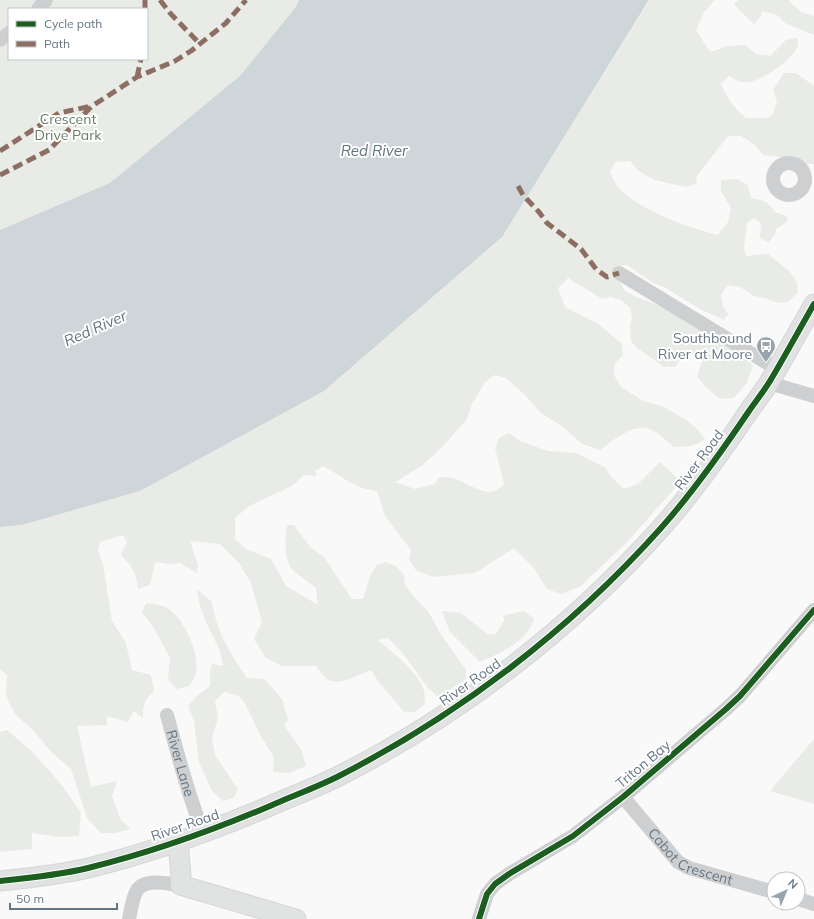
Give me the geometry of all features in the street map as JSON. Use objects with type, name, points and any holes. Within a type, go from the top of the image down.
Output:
[{"type":"street","points":[[39,8],[46,0]]},
{"type":"street","points":[[0,40],[8,34]]},
{"type":"street","points":[[619,273],[773,376],[814,396]]},
{"type":"street","name":"River Road","points":[[0,881],[50,875],[129,857],[252,814],[335,778],[443,716],[505,672],[565,624],[631,561],[662,526],[726,445],[773,376],[814,304]]},
{"type":"street","name":"Triton Bay","points":[[479,919],[487,894],[495,884],[573,836],[623,797],[740,696],[814,610]]},
{"type":"street","name":"River Lane","points":[[167,715],[183,773],[203,832]]},
{"type":"street","name":"Cabot Crescent","points":[[623,797],[678,862],[689,868],[766,890]]},
{"type":"street","points":[[178,841],[181,876],[180,885]]},
{"type":"street","points":[[129,919],[136,892],[140,887],[146,884],[157,882],[180,885],[296,919]]},
{"type":"green space","name":"Crescent Drive Park","points":[[0,0],[299,0],[295,8],[240,77],[110,184],[0,230]]},
{"type":"green space","points":[[650,0],[715,0],[704,12],[696,30],[711,52],[727,46],[745,45],[756,54],[770,56],[786,40],[798,38],[798,46],[791,56],[779,67],[763,77],[748,82],[740,82],[729,76],[721,84],[731,102],[746,118],[766,118],[772,116],[777,102],[773,90],[784,73],[796,73],[814,86],[814,164],[799,164],[780,157],[763,155],[755,145],[741,136],[728,136],[696,177],[697,183],[686,187],[655,180],[640,172],[630,161],[615,162],[610,172],[619,188],[639,204],[679,223],[718,235],[728,222],[731,208],[721,191],[721,180],[738,179],[748,186],[751,198],[765,202],[775,212],[788,217],[787,222],[776,229],[775,235],[768,242],[760,238],[761,223],[754,218],[747,223],[744,247],[746,256],[768,254],[790,272],[797,282],[798,292],[788,302],[778,303],[754,296],[740,287],[728,285],[721,295],[723,306],[728,314],[724,320],[702,310],[664,287],[655,284],[627,265],[618,266],[615,272],[624,290],[636,297],[666,308],[736,349],[753,366],[746,384],[734,398],[720,399],[697,377],[702,361],[692,354],[679,361],[675,367],[664,367],[637,348],[631,341],[630,325],[632,318],[630,308],[621,300],[611,297],[602,299],[568,278],[558,288],[565,307],[597,323],[622,344],[623,355],[615,363],[614,375],[621,387],[643,401],[662,406],[685,419],[697,429],[705,439],[691,446],[674,447],[654,431],[647,428],[640,428],[626,433],[600,450],[582,444],[563,427],[541,413],[524,394],[506,378],[495,375],[485,382],[471,406],[467,419],[447,442],[423,465],[395,482],[415,489],[435,484],[438,478],[446,477],[483,491],[490,492],[497,490],[504,484],[495,448],[499,438],[509,433],[520,441],[548,451],[576,453],[606,468],[610,476],[624,489],[638,484],[660,462],[677,478],[675,488],[629,540],[581,586],[561,594],[547,589],[533,567],[514,548],[473,573],[433,577],[416,570],[409,560],[411,550],[385,516],[377,491],[355,485],[323,466],[315,471],[317,476],[304,475],[292,486],[249,506],[235,518],[235,539],[246,549],[271,559],[286,586],[318,605],[316,588],[293,570],[289,564],[286,547],[287,525],[294,525],[311,548],[324,557],[352,599],[363,599],[370,576],[377,565],[386,562],[396,566],[404,575],[405,585],[428,611],[440,633],[466,670],[466,679],[438,697],[428,688],[402,652],[388,638],[378,640],[411,669],[421,683],[424,691],[425,704],[414,712],[404,712],[378,681],[371,670],[339,682],[327,679],[316,666],[282,666],[266,658],[254,639],[262,622],[251,583],[239,563],[220,544],[190,541],[198,565],[197,573],[180,563],[170,564],[155,562],[150,585],[138,589],[133,570],[121,555],[127,542],[123,535],[100,542],[98,551],[103,564],[112,621],[126,643],[132,670],[151,675],[154,691],[145,703],[143,718],[134,711],[128,722],[107,716],[107,725],[77,726],[91,787],[117,781],[112,796],[121,820],[131,829],[116,833],[101,833],[87,818],[71,769],[52,753],[33,730],[15,714],[6,696],[7,675],[0,669],[0,527],[22,525],[140,491],[324,391],[500,239]]},
{"type":"green space","points":[[738,0],[790,0],[790,2],[801,12],[814,16],[814,35],[785,23],[777,15],[762,11],[761,16],[754,24],[734,5]]},
{"type":"green space","points":[[197,589],[212,602],[217,623],[225,642],[247,678],[264,679],[282,699],[288,720],[284,725],[302,751],[306,766],[289,773],[273,772],[274,757],[260,735],[246,705],[239,696],[224,692],[215,701],[218,718],[212,738],[215,755],[238,789],[234,798],[223,801],[212,791],[199,762],[194,721],[188,706],[198,695],[210,686],[210,672],[212,664],[223,666],[220,651],[200,606]]},
{"type":"green space","points":[[146,603],[169,609],[175,614],[190,638],[197,664],[195,676],[189,686],[177,689],[168,680],[170,658],[154,628],[142,612]]},
{"type":"green space","points":[[442,611],[461,613],[487,634],[496,634],[505,619],[503,616],[523,611],[534,618],[526,634],[520,640],[512,646],[480,662],[450,632]]},
{"type":"green space","points":[[7,730],[29,749],[49,770],[64,788],[81,813],[79,836],[58,837],[32,833],[32,849],[0,852],[0,732]]},
{"type":"green space","points":[[814,739],[814,804],[770,791]]},
{"type":"water","name":"Red River","points":[[299,0],[649,0],[502,237],[324,391],[140,491],[22,525],[0,527],[0,230],[110,183],[240,76],[295,8]]},
{"type":"marked path","points":[[145,0],[145,8]]},
{"type":"marked path","points":[[160,0],[170,13],[200,44]]},
{"type":"marked path","points":[[0,175],[49,150],[92,106],[137,77],[175,61],[191,51],[226,23],[246,0]]},
{"type":"marked path","points":[[137,77],[141,60]]},
{"type":"marked path","points":[[0,151],[59,113],[92,106]]},
{"type":"marked path","points":[[518,186],[523,195],[547,223],[581,249],[596,269],[607,277],[619,273]]},
{"type":"cycle path","points":[[0,881],[88,868],[180,841],[225,824],[337,777],[382,753],[469,698],[511,668],[551,635],[589,601],[661,528],[707,471],[765,388],[814,304]]},
{"type":"cycle path","points":[[479,919],[487,894],[495,884],[573,836],[623,797],[726,709],[740,696],[814,610]]},
{"type":"place","name":"Southbound River at Moore","points":[[766,363]]}]
